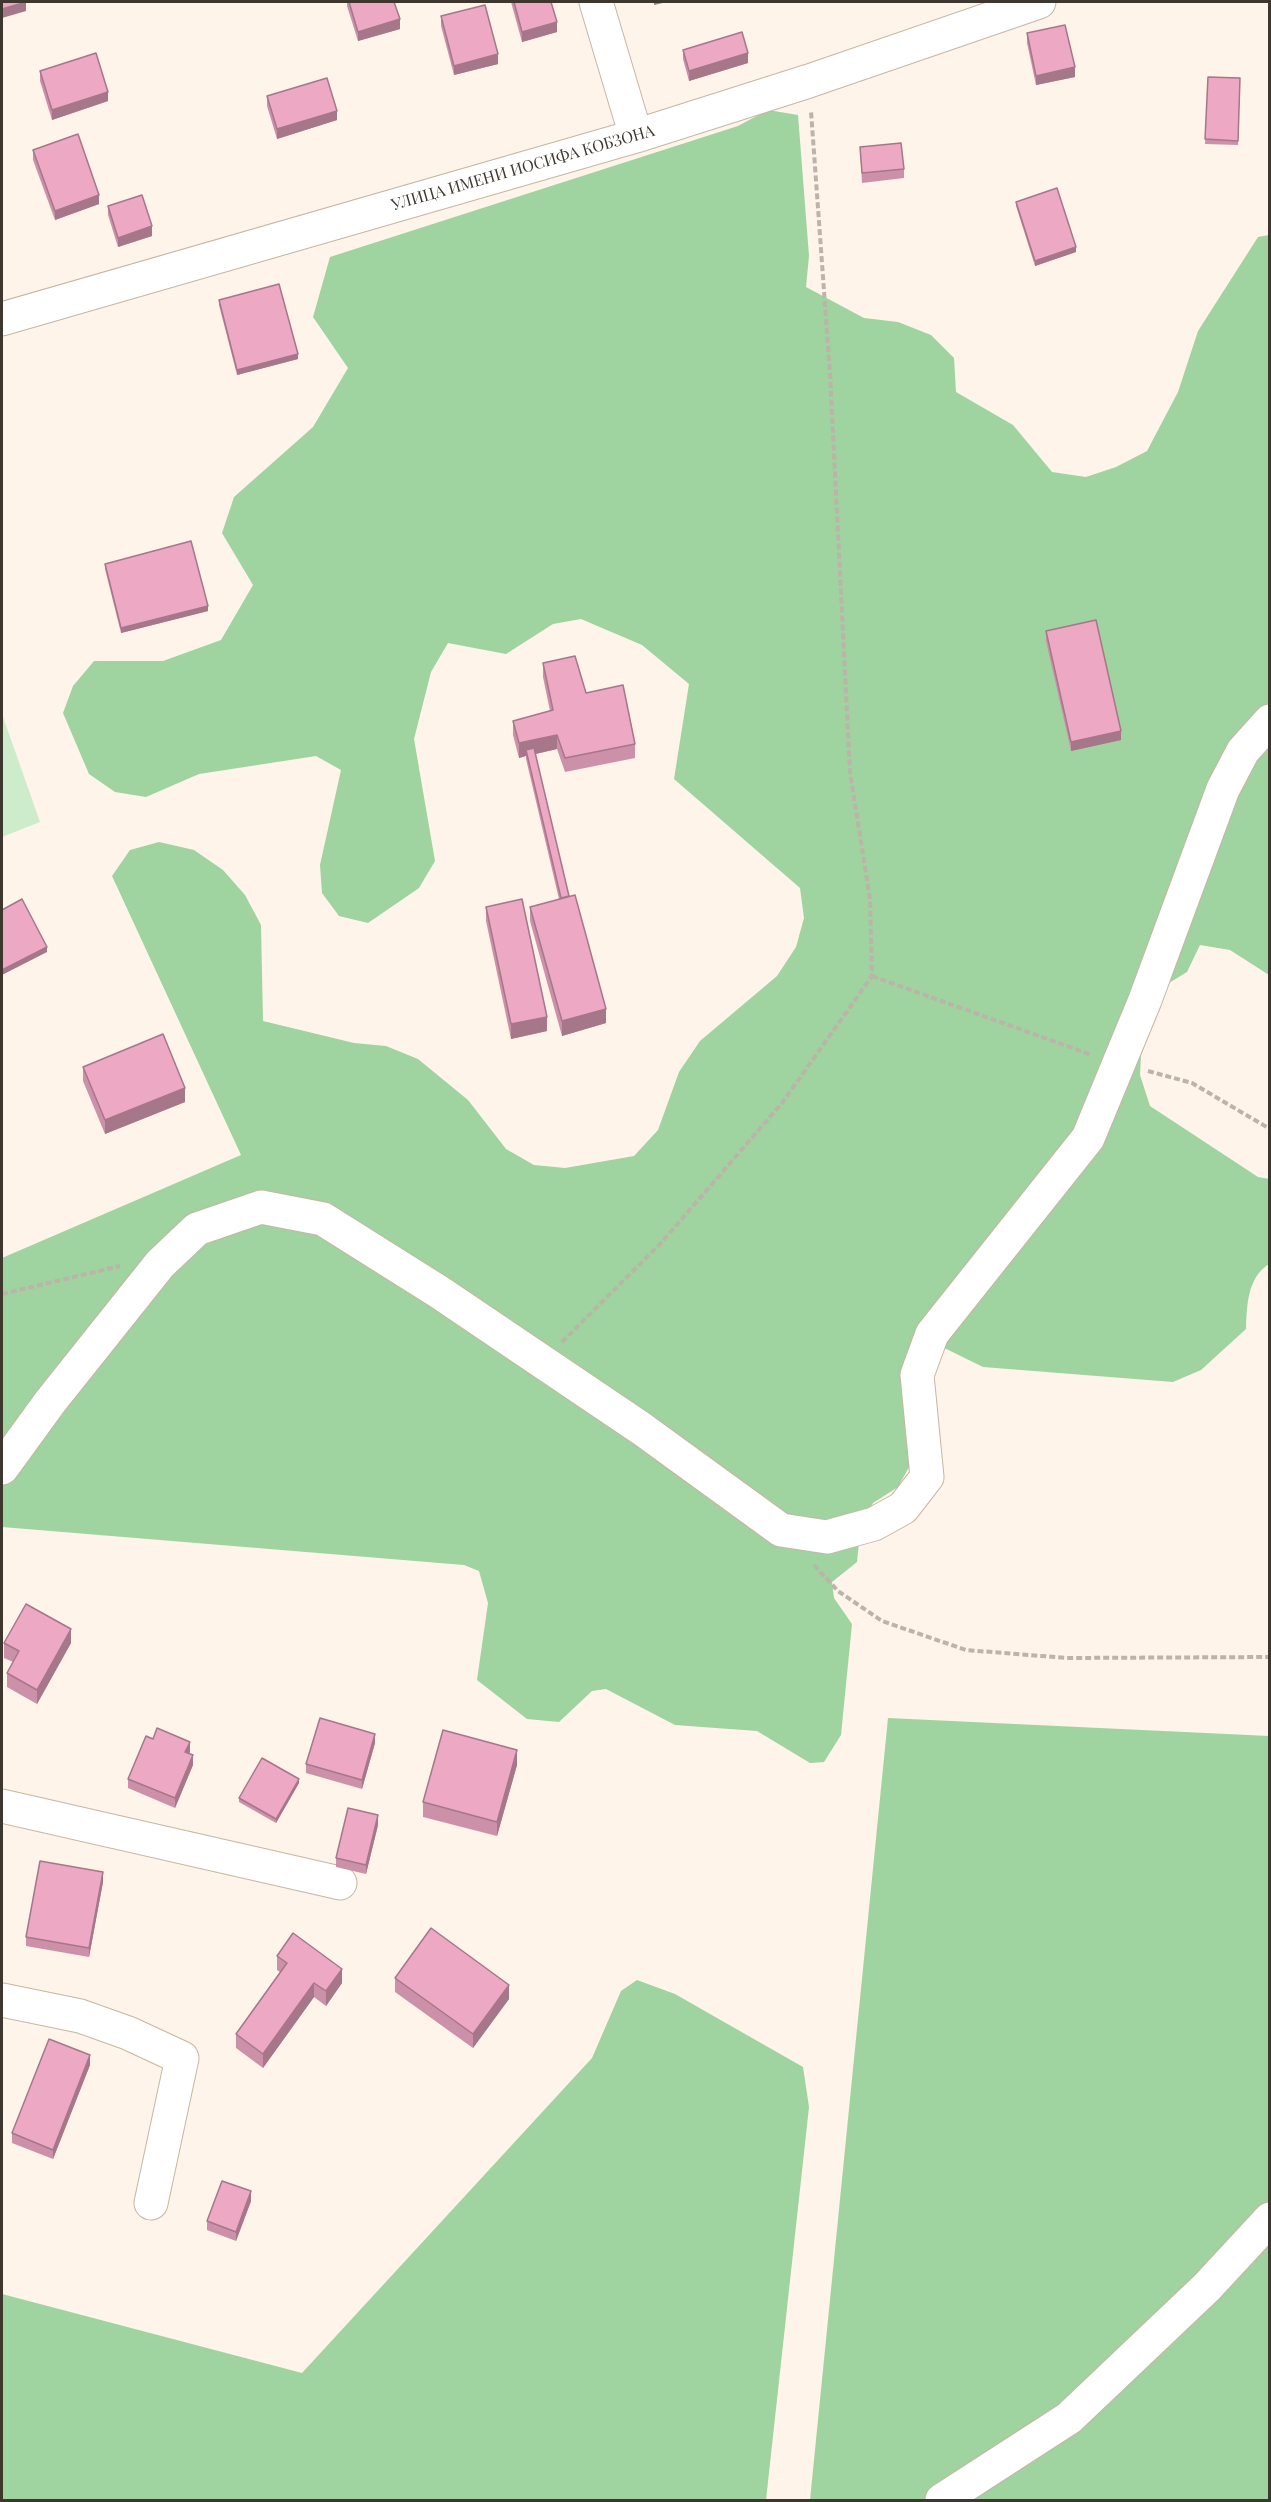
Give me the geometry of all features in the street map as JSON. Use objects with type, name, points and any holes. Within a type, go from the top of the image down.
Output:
[{"type":"street","points":[[596,2],[636,136]]},
{"type":"street","name":"УЛИЦА ИМЕНИ ИОСИФА КОБЗОНА","points":[[2,319],[636,136],[808,81],[1040,2]]},
{"type":"street","points":[[2,1468],[50,1402],[160,1264],[197,1228],[261,1207],[323,1219],[439,1292],[542,1361],[642,1429],[781,1530],[827,1537],[874,1524],[903,1508],[927,1477],[916,1375],[932,1334],[1088,1138],[1119,1064],[1223,789],[1244,751],[1269,721]]},
{"type":"street","points":[[2,1806],[340,1883]]},
{"type":"street","points":[[2,2000],[80,2016],[128,2033],[182,2058],[151,2203]]},
{"type":"street","points":[[942,2500],[1070,2418],[1207,2287],[1269,2219]]},
{"type":"path","points":[[542,1361],[660,1243],[782,1103],[872,976],[870,899],[850,772],[830,374],[808,81]]},
{"type":"path","points":[[872,976],[1119,1064],[1192,1083],[1269,1129]]},
{"type":"path","points":[[2,1294],[126,1264]]},
{"type":"path","points":[[813,1565],[838,1591],[882,1622],[966,1650],[1067,1658],[1269,1657]]},
{"type":"green space","points":[[768,110],[798,115],[809,256],[806,287],[864,318],[898,322],[931,335],[954,358],[956,392],[1013,425],[1052,472],[1086,477],[1116,467],[1147,451],[1178,392],[1198,331],[1258,237],[1269,235],[1269,975],[1230,950],[1200,945],[1187,972],[1159,989],[1143,1016],[1140,1075],[1150,1106],[1258,1177],[1269,1179],[1269,1264],[1256,1277],[1252,1285],[1246,1329],[1201,1370],[1173,1382],[983,1367],[922,1337],[913,1460],[898,1487],[873,1503],[860,1532],[857,1562],[832,1582],[834,1598],[852,1624],[841,1735],[824,1762],[810,1763],[757,1731],[675,1725],[606,1689],[592,1691],[559,1722],[527,1719],[477,1680],[488,1603],[479,1571],[464,1565],[2,1527],[2,1258],[241,1155],[112,876],[130,850],[159,842],[194,850],[223,870],[245,895],[261,925],[263,1021],[354,1043],[386,1046],[418,1059],[468,1100],[506,1149],[534,1165],[565,1168],[634,1156],[658,1130],[679,1072],[700,1041],[777,976],[796,947],[804,918],[800,888],[674,779],[689,684],[642,645],[581,619],[553,624],[506,654],[448,643],[431,672],[414,739],[435,861],[419,888],[368,923],[339,916],[322,893],[320,865],[341,770],[316,756],[199,774],[146,797],[115,792],[89,774],[63,713],[73,686],[94,661],[163,661],[221,640],[253,585],[222,533],[234,497],[313,427],[348,368],[313,317],[330,257],[738,126]]},
{"type":"green space","points":[[2,714],[40,822],[2,837]]},
{"type":"green space","points":[[888,1718],[1269,1736],[1269,2500],[810,2500]]},
{"type":"green space","points":[[637,1980],[675,1994],[803,2067],[809,2107],[766,2500],[2,2500],[2,2294],[302,2373],[592,2058],[621,1991]]},
{"type":"building","points":[[2,2],[26,2],[2,9]]},
{"type":"building","points":[[349,2],[394,2],[400,19],[358,32]]},
{"type":"building","points":[[514,2],[551,2],[557,22],[522,32]]},
{"type":"building","points":[[485,5],[498,54],[454,66],[441,16]]},
{"type":"building","points":[[1065,25],[1075,67],[1036,76],[1027,33]]},
{"type":"building","points":[[742,32],[748,53],[689,71],[683,50]]},
{"type":"building","points":[[96,53],[108,92],[52,110],[40,71]]},
{"type":"building","points":[[1208,77],[1240,78],[1238,141],[1205,139]]},
{"type":"building","points":[[327,78],[337,111],[277,129],[267,96]]},
{"type":"building","points":[[78,134],[99,195],[55,211],[33,150]]},
{"type":"building","points":[[901,143],[904,169],[862,173],[860,147]]},
{"type":"building","points":[[1057,188],[1076,247],[1035,261],[1016,202]]},
{"type":"building","points":[[142,195],[152,226],[118,238],[108,206]]},
{"type":"building","points":[[279,284],[298,354],[237,370],[219,300]]},
{"type":"building","points":[[191,541],[208,606],[121,628],[105,564]]},
{"type":"building","points":[[1096,620],[1121,731],[1071,742],[1046,631]]},
{"type":"building","points":[[575,656],[586,693],[623,685],[635,744],[565,758],[557,735],[519,743],[513,721],[553,710],[543,663]]},
{"type":"building","points":[[534,748],[569,896],[561,898],[526,750]]},
{"type":"building","points":[[575,895],[606,1009],[562,1021],[530,907]]},
{"type":"building","points":[[22,899],[47,947],[2,970],[2,910]]},
{"type":"building","points":[[522,899],[547,1017],[511,1024],[486,907]]},
{"type":"building","points":[[163,1034],[185,1088],[105,1120],[83,1067]]},
{"type":"building","points":[[26,1604],[71,1629],[37,1690],[7,1673],[19,1651],[4,1643]]},
{"type":"building","points":[[320,1718],[375,1734],[362,1780],[306,1764]]},
{"type":"building","points":[[157,1728],[190,1742],[185,1752],[193,1755],[175,1798],[128,1779],[146,1736],[153,1739]]},
{"type":"building","points":[[443,1730],[517,1750],[497,1822],[423,1802]]},
{"type":"building","points":[[262,1758],[299,1779],[276,1819],[239,1798]]},
{"type":"building","points":[[348,1808],[378,1815],[366,1865],[336,1858]]},
{"type":"building","points":[[40,1861],[103,1872],[89,1948],[26,1937]]},
{"type":"building","points":[[431,1928],[509,1985],[473,2034],[395,1978]]},
{"type":"building","points":[[293,1933],[342,1969],[326,1991],[314,1983],[263,2054],[236,2034],[287,1963],[277,1956]]},
{"type":"building","points":[[49,2039],[90,2055],[53,2150],[12,2133]]},
{"type":"building","points":[[222,2181],[251,2191],[236,2232],[207,2221]]}]
